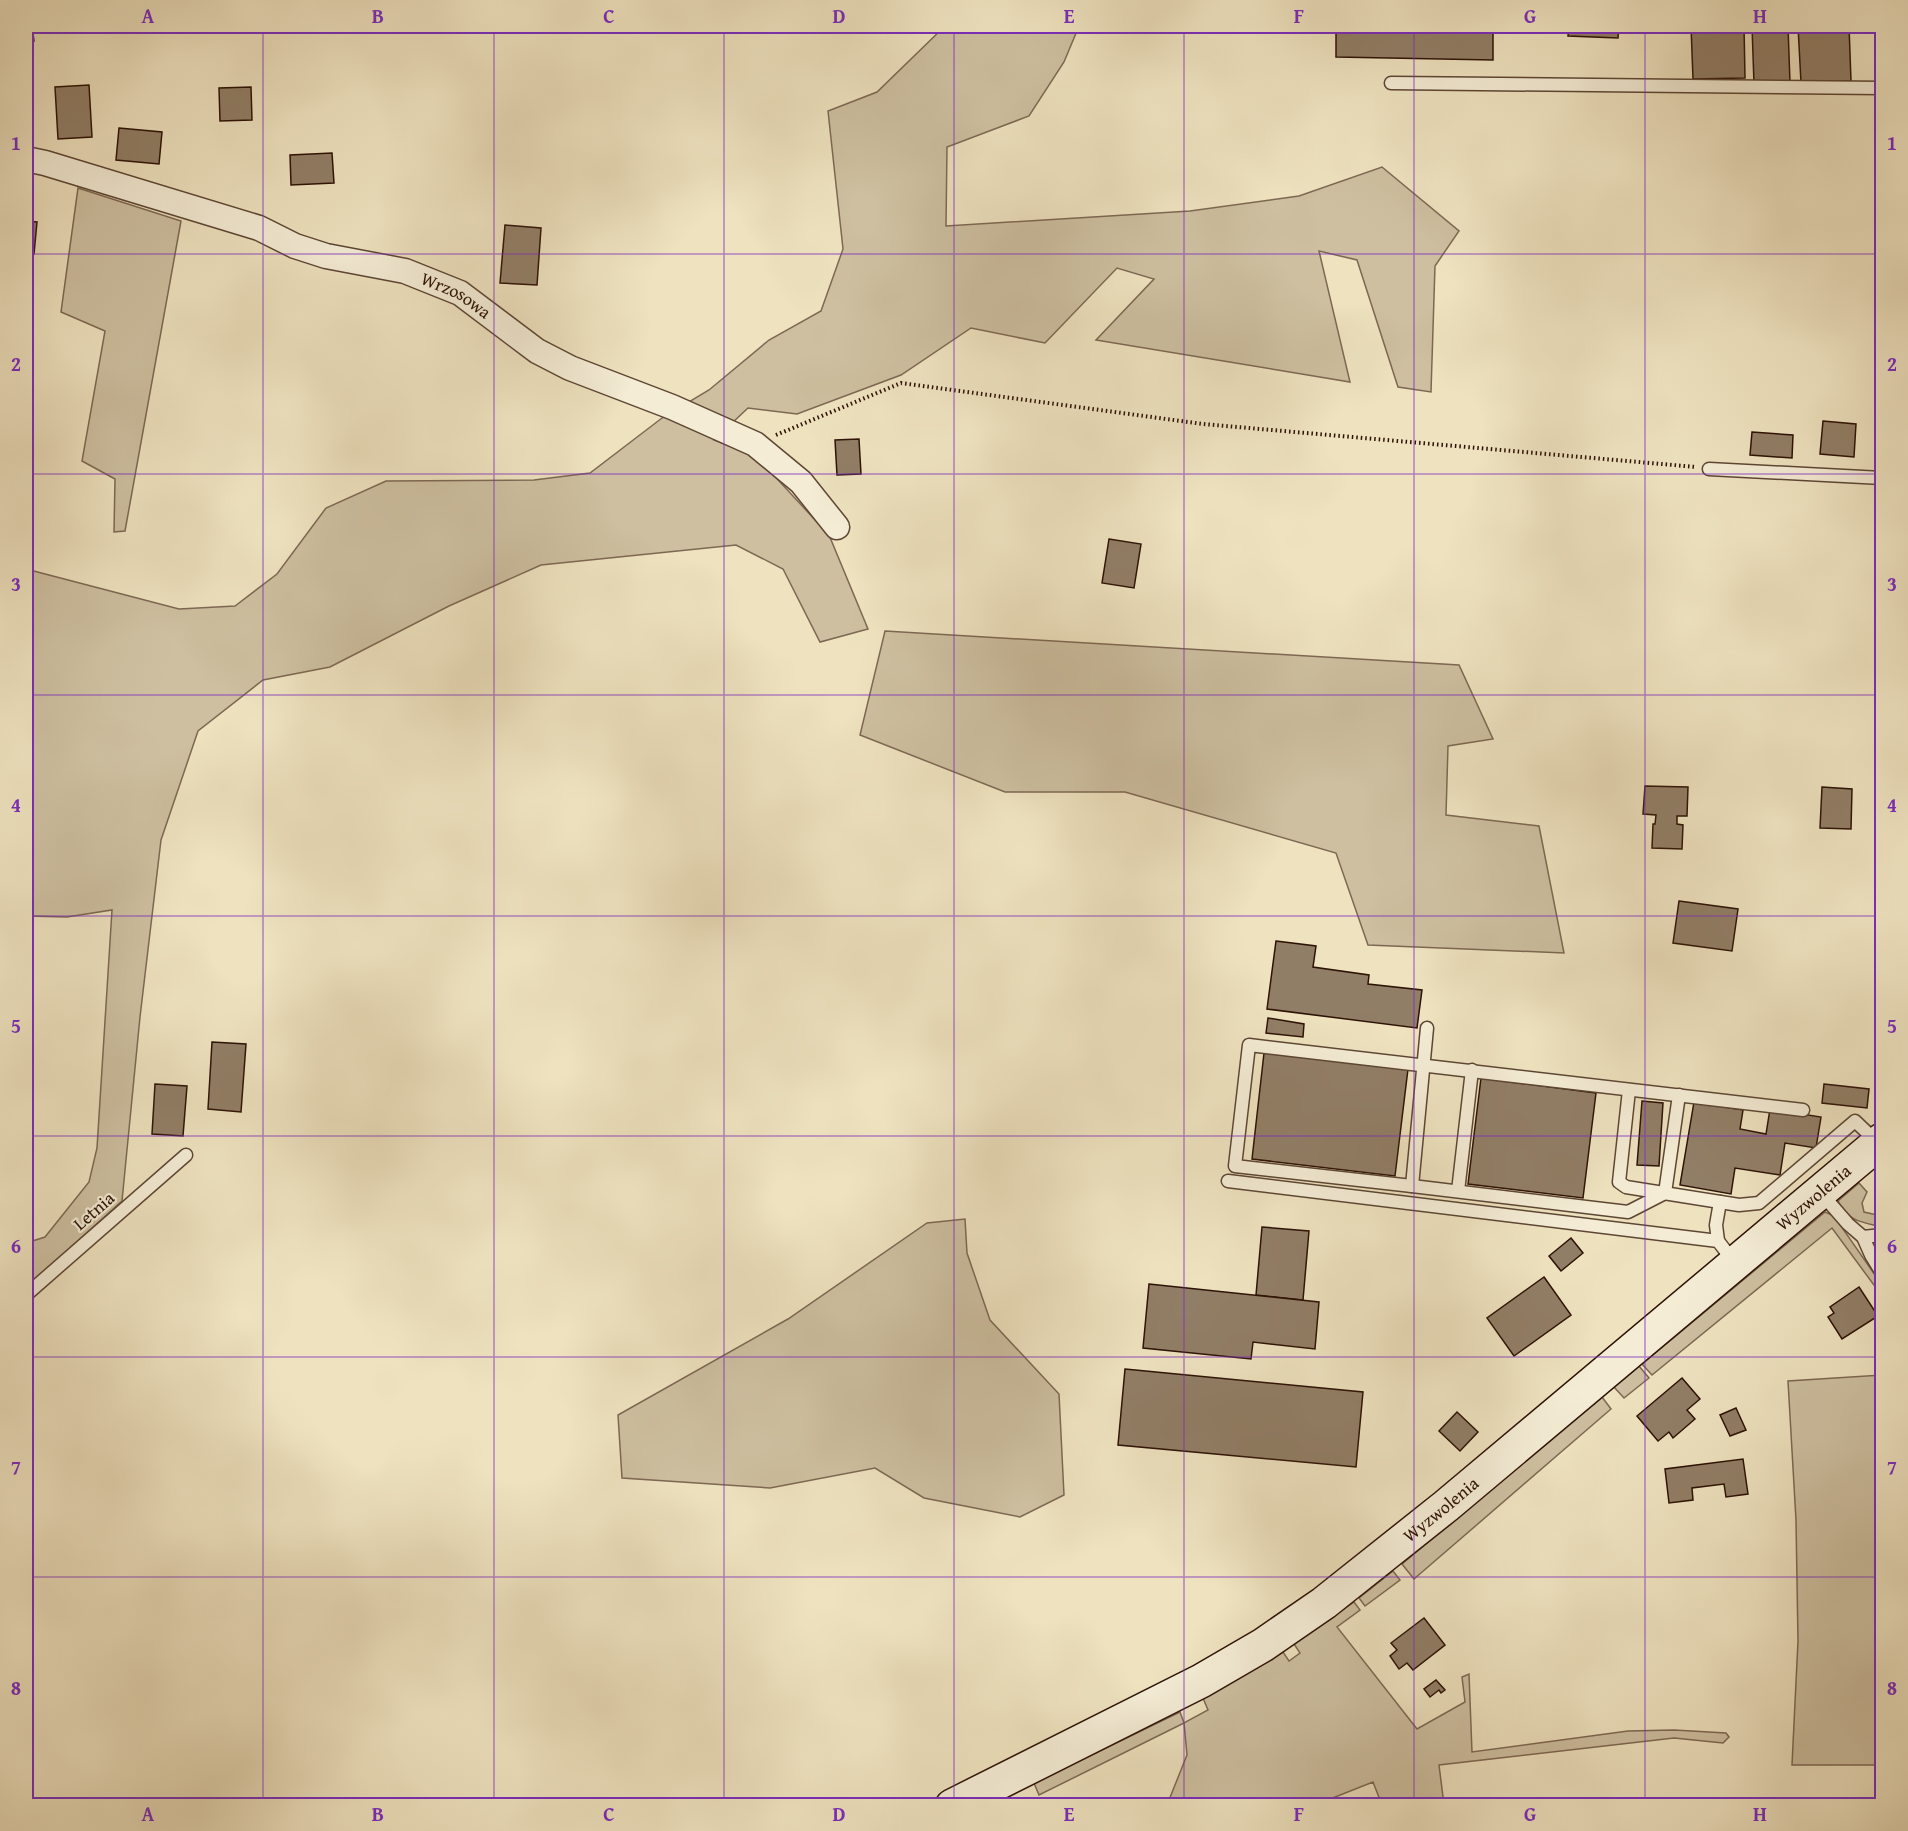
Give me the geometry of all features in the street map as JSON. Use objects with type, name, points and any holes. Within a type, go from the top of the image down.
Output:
[{"type":"street","name":"Wrzosowa","points":[[26,159],[260,228],[295,246],[326,256],[405,271],[460,293],[537,351],[554,360],[672,407],[755,444],[801,482],[837,527]]},
{"type":"street","name":"Wyzwolenia","points":[[952,1806],[1192,1686],[1293,1625],[1353,1582],[1394,1548],[1726,1252],[1820,1192],[1880,1141]]},
{"type":"lane","points":[[1391,83],[1882,88]]},
{"type":"lane","points":[[1709,469],[1882,478]]},
{"type":"lane","points":[[1412,1186],[1427,1028]]},
{"type":"lane","points":[[1665,1193],[1628,1212],[1235,1166],[1249,1045],[1803,1110]]},
{"type":"lane","points":[[1458,1191],[1472,1071]]},
{"type":"lane","points":[[1629,1090],[1619,1182],[1626,1187],[1739,1205],[1759,1203],[1855,1121],[1880,1141]]},
{"type":"lane","points":[[1665,1193],[1679,1095]]},
{"type":"lane","name":"Letnia","points":[[26,1294],[186,1155]]},
{"type":"lane","points":[[1228,1181],[1726,1252],[1716,1226],[1720,1202]]},
{"type":"lane","points":[[1820,1192],[1848,1224],[1863,1237],[1870,1255],[1882,1274]]},
{"type":"lane","points":[[1863,1237],[1882,1234]]},
{"type":"path","points":[[755,444],[902,383],[1203,424],[1709,469]]},
{"type":"shaded area","points":[[945,26],[1079,26],[1064,62],[1029,116],[947,147],[946,226],[1190,211],[1299,196],[1382,167],[1459,231],[1435,266],[1431,392],[1398,387],[1357,260],[1319,251],[1350,382],[1096,340],[1154,279],[1117,268],[1045,343],[971,328],[901,375],[797,414],[748,408],[714,440],[756,456],[829,535],[868,629],[820,642],[783,569],[736,545],[541,565],[449,606],[330,667],[263,680],[198,731],[161,840],[140,1017],[122,1201],[36,1279],[26,1278],[26,1243],[45,1237],[89,1182],[97,1148],[112,910],[67,917],[26,916],[26,569],[179,609],[235,606],[277,574],[326,508],[386,481],[534,480],[590,473],[662,418],[709,390],[769,340],[821,311],[843,249],[828,111],[877,92]]},
{"type":"shaded area","points":[[78,188],[181,221],[125,531],[114,532],[115,479],[82,461],[105,331],[61,312]]},
{"type":"shaded area","points":[[885,631],[1459,665],[1493,739],[1448,746],[1446,815],[1539,826],[1564,953],[1368,945],[1336,853],[1125,792],[1005,792],[860,735]]},
{"type":"shaded area","points":[[1859,1183],[1867,1192],[1862,1203],[1864,1212],[1882,1216],[1882,1227],[1851,1217],[1838,1201]]},
{"type":"shaded area","points":[[1825,1212],[1834,1216],[1882,1285],[1882,1296],[1832,1228],[1652,1375],[1642,1364]]},
{"type":"shaded area","points":[[965,1219],[967,1253],[990,1320],[1059,1394],[1064,1495],[1020,1517],[924,1498],[875,1468],[770,1488],[622,1478],[618,1415],[788,1319],[927,1223]]},
{"type":"shaded area","points":[[1639,1366],[1649,1378],[1624,1398],[1614,1387]]},
{"type":"shaded area","points":[[1882,1375],[1882,1765],[1792,1765],[1798,1641],[1796,1520],[1788,1381]]},
{"type":"shaded area","points":[[1602,1397],[1611,1409],[1414,1579],[1402,1564]]},
{"type":"shaded area","points":[[1393,1571],[1400,1580],[1365,1606],[1359,1598]]},
{"type":"shaded area","points":[[1354,1602],[1360,1610],[1337,1627],[1417,1729],[1465,1702],[1462,1677],[1469,1674],[1472,1752],[1628,1731],[1674,1730],[1726,1733],[1729,1737],[1723,1743],[1674,1738],[1439,1765],[1444,1805],[1382,1805],[1373,1782],[1315,1805],[1167,1805],[1187,1755],[1184,1723],[1208,1710],[1203,1698],[1283,1652],[1289,1661],[1300,1653],[1294,1644]]},
{"type":"shaded area","points":[[1180,1712],[1184,1723],[1039,1795],[1034,1783]]},
{"type":"building","points":[[26,26],[32,26],[34,41],[26,42]]},
{"type":"building","points":[[1336,26],[1493,26],[1493,60],[1336,57]]},
{"type":"building","points":[[1569,26],[1619,26],[1618,38],[1568,36]]},
{"type":"building","points":[[1691,26],[1744,26],[1745,78],[1693,79]]},
{"type":"building","points":[[1752,26],[1788,26],[1790,83],[1754,84]]},
{"type":"building","points":[[1798,26],[1849,26],[1851,81],[1801,83]]},
{"type":"building","points":[[1877,26],[1882,26],[1882,68],[1875,67]]},
{"type":"building","points":[[89,85],[92,137],[58,139],[55,87]]},
{"type":"building","points":[[251,87],[252,120],[220,121],[219,88]]},
{"type":"building","points":[[119,128],[162,132],[159,164],[116,160]]},
{"type":"building","points":[[332,153],[334,183],[291,185],[290,155]]},
{"type":"building","points":[[26,221],[37,222],[34,254],[26,253]]},
{"type":"building","points":[[505,225],[541,228],[537,285],[500,283]]},
{"type":"building","points":[[1823,421],[1856,424],[1854,457],[1820,454]]},
{"type":"building","points":[[1752,432],[1793,435],[1792,458],[1750,455]]},
{"type":"building","points":[[859,439],[861,474],[837,475],[835,440]]},
{"type":"building","points":[[1109,539],[1141,544],[1134,588],[1102,583]]},
{"type":"building","points":[[1645,786],[1688,787],[1687,816],[1677,816],[1677,824],[1683,825],[1682,849],[1652,848],[1653,824],[1655,824],[1656,815],[1643,814]]},
{"type":"building","points":[[1822,787],[1852,789],[1851,829],[1820,828]]},
{"type":"building","points":[[1679,901],[1738,909],[1732,951],[1673,943]]},
{"type":"building","points":[[1276,941],[1316,946],[1313,967],[1369,975],[1368,984],[1422,990],[1417,1028],[1267,1009]]},
{"type":"building","points":[[1268,1018],[1304,1024],[1303,1037],[1266,1033]]},
{"type":"building","points":[[212,1042],[246,1044],[241,1112],[208,1109]]},
{"type":"building","points":[[1264,1053],[1408,1069],[1395,1176],[1252,1159]]},
{"type":"building","points":[[1481,1078],[1596,1093],[1583,1198],[1468,1184]]},
{"type":"building","points":[[155,1084],[187,1086],[183,1136],[152,1134]]},
{"type":"building","points":[[1824,1084],[1869,1089],[1867,1108],[1822,1103]]},
{"type":"building","points":[[1642,1101],[1663,1103],[1659,1166],[1637,1165]]},
{"type":"building","points":[[1694,1102],[1743,1110],[1740,1129],[1766,1134],[1770,1109],[1821,1117],[1816,1148],[1785,1143],[1780,1175],[1735,1168],[1731,1194],[1680,1185]]},
{"type":"building","points":[[1262,1227],[1309,1231],[1303,1300],[1256,1295]]},
{"type":"building","points":[[1571,1238],[1583,1253],[1561,1271],[1549,1256]]},
{"type":"building","points":[[1544,1277],[1571,1315],[1514,1356],[1487,1318]]},
{"type":"building","points":[[1149,1284],[1319,1302],[1315,1349],[1253,1342],[1251,1359],[1143,1348]]},
{"type":"building","points":[[1859,1287],[1878,1316],[1842,1339],[1828,1317],[1834,1313],[1830,1307]]},
{"type":"building","points":[[1125,1369],[1363,1392],[1356,1467],[1118,1445]]},
{"type":"building","points":[[1682,1378],[1700,1399],[1687,1410],[1695,1419],[1673,1438],[1669,1432],[1658,1441],[1637,1416]]},
{"type":"building","points":[[1736,1408],[1746,1430],[1730,1436],[1720,1415]]},
{"type":"building","points":[[1457,1412],[1478,1432],[1460,1451],[1439,1431]]},
{"type":"building","points":[[1743,1459],[1748,1494],[1726,1497],[1724,1484],[1692,1488],[1693,1500],[1669,1503],[1665,1469]]},
{"type":"building","points":[[1424,1618],[1445,1645],[1413,1670],[1407,1663],[1399,1669],[1390,1656],[1397,1650],[1391,1643]]},
{"type":"building","points":[[1436,1680],[1445,1690],[1441,1693],[1439,1690],[1430,1697],[1424,1689]]}]
